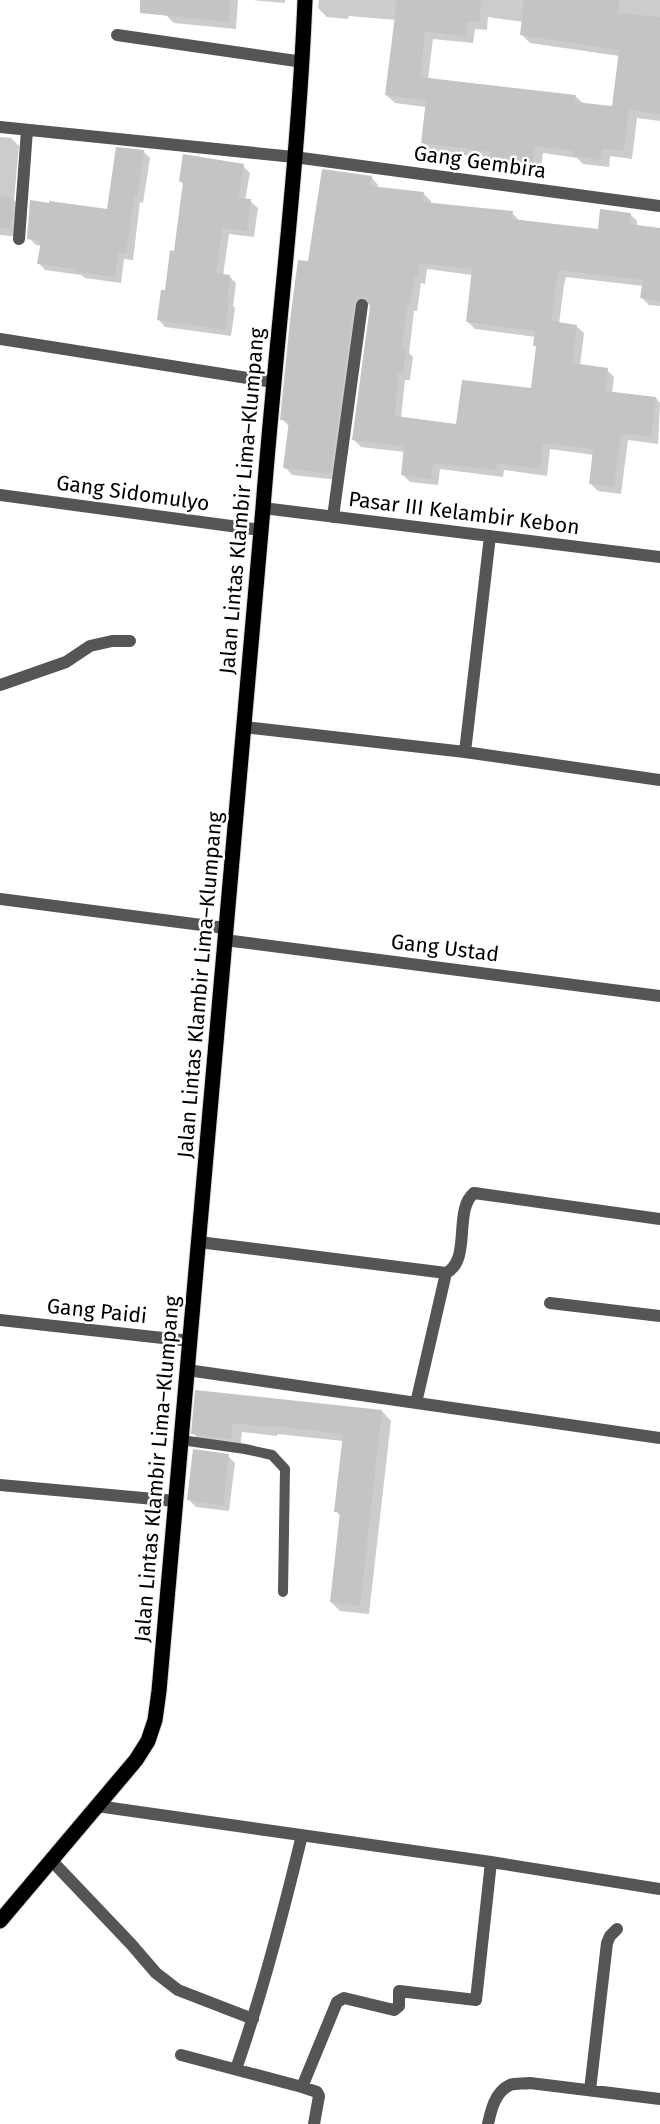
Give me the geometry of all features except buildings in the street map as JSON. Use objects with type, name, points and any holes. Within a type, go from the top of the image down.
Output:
[{"type":"main road","name":"Jalan Lintas Klambir Lima–Klumpang","points":[[0,1921],[136,1760],[148,1741],[154,1720],[176,1501],[303,62],[305,0]]},
{"type":"street","points":[[117,35],[303,62]]},
{"type":"street","name":"Gang Gembira","points":[[0,128],[294,157],[660,207]]},
{"type":"street","points":[[19,239],[27,130]]},
{"type":"street","points":[[333,517],[362,305]]},
{"type":"street","points":[[0,339],[273,382]]},
{"type":"street","name":"Gang Sidomulyo","points":[[0,495],[261,530]]},
{"type":"street","name":"Pasar III Kelambir Kebon","points":[[263,508],[660,557]]},
{"type":"street","points":[[465,752],[490,536]]},
{"type":"street","points":[[0,685],[66,662],[90,645],[130,641]]},
{"type":"street","points":[[244,727],[465,752],[660,780]]},
{"type":"street","points":[[0,899],[225,934]]},
{"type":"street","name":"Gang Ustad","points":[[225,934],[660,996]]},
{"type":"street","points":[[416,1403],[446,1273],[450,1271],[458,1257],[466,1203],[474,1193],[660,1219]]},
{"type":"street","points":[[199,1242],[446,1273]]},
{"type":"street","points":[[550,1303],[660,1316]]},
{"type":"street","name":"Gang Paidi","points":[[0,1320],[190,1341]]},
{"type":"street","points":[[187,1370],[660,1438]]},
{"type":"street","points":[[0,1485],[176,1501]]},
{"type":"street","points":[[97,1806],[491,1862],[660,1889]]},
{"type":"street","points":[[236,2069],[279,1935],[302,1835]]},
{"type":"street","points":[[51,1860],[156,1973],[178,1990],[253,2019]]},
{"type":"street","points":[[302,2087],[337,2002],[341,1999],[394,2010],[399,2006],[399,1991],[476,2000],[491,1862]]},
{"type":"street","points":[[590,2090],[607,1943],[617,1929]]},
{"type":"street","points":[[181,2055],[317,2092],[319,2096],[314,2124]]},
{"type":"street","points":[[488,2124],[499,2093],[510,2085],[530,2083],[660,2099]]},
{"type":"lane","points":[[181,1440],[272,1455],[285,1469],[283,1592]]}]
